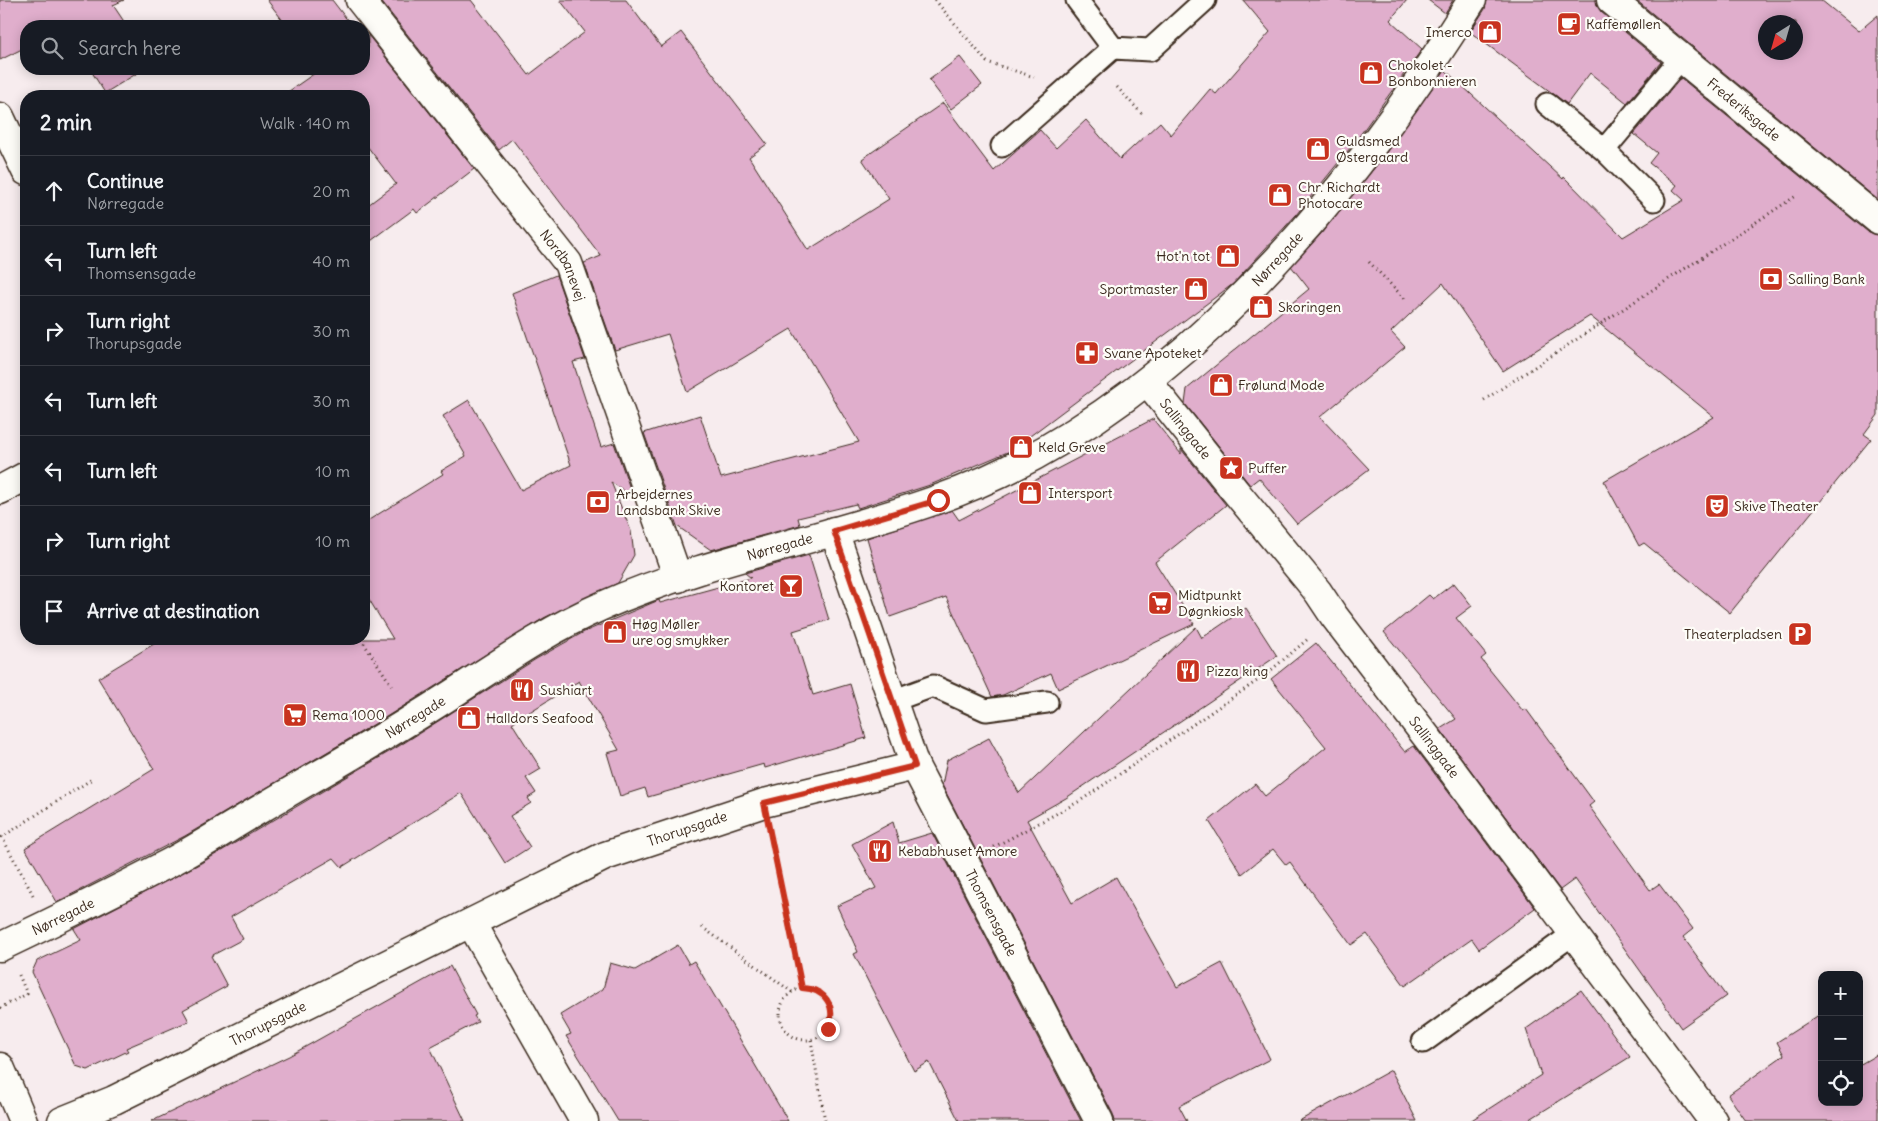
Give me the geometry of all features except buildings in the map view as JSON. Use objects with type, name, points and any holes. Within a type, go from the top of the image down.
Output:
[{"type":"street","name":"Nordbanevej","points":[[360,0],[568,263],[678,578]]},
{"type":"street","name":"Nørregade","points":[[0,947],[173,860],[413,720],[533,643],[601,607],[678,578],[938,500],[1010,469],[1064,438],[1148,382],[1240,299],[1317,217],[1431,66],[1472,0]]},
{"type":"street","name":"Frederiksgade","points":[[1611,0],[1878,220]]},
{"type":"street","points":[[0,117],[20,159]]},
{"type":"street","name":"Sallinggade","points":[[1148,382],[1318,592],[1334,616],[1713,1121]]},
{"type":"street","points":[[0,490],[20,479]]},
{"type":"street","name":"Thomsensgade","points":[[834,531],[915,766],[1099,1121]]},
{"type":"street","name":"Thorupsgade","points":[[62,1121],[114,1100],[606,856],[764,803],[915,766]]},
{"type":"street","points":[[472,923],[584,1121]]},
{"type":"street","points":[[0,1067],[23,1121]]},
{"type":"lane","points":[[1077,0],[1112,48]]},
{"type":"lane","points":[[1002,146],[1112,48],[1150,50],[1206,0]]},
{"type":"lane","points":[[1604,150],[1681,58]]},
{"type":"lane","points":[[1546,104],[1604,150],[1654,200]]},
{"type":"lane","points":[[892,701],[933,686],[986,710],[1048,702]]},
{"type":"lane","points":[[1424,1042],[1573,934]]},
{"type":"path","points":[[935,0],[987,62],[1068,87]]},
{"type":"path","points":[[1096,63],[1142,114]]},
{"type":"path","points":[[1484,400],[1802,192],[1817,171]]},
{"type":"path","points":[[1369,262],[1406,300]]},
{"type":"path","points":[[965,862],[1080,801],[1263,677],[1334,616]]},
{"type":"path","points":[[365,645],[413,720]]},
{"type":"path","points":[[48,924],[2,837],[92,779]]},
{"type":"path","points":[[764,803],[802,988]]},
{"type":"path","points":[[702,927],[792,992]]},
{"type":"path","points":[[802,988],[812,988],[821,992],[828,1000],[832,1010],[832,1020],[828,1029],[821,1037],[801,1041],[791,1037],[780,1019],[780,1009],[784,999],[792,992],[802,988]]},
{"type":"path","points":[[811,1040],[825,1121]]},
{"type":"place","name":"Kaffemøllen","points":[[1569,24]]},
{"type":"place","name":"Imerco","points":[[1490,32]]},
{"type":"place","name":"Chokolet - Bonbonnieren","points":[[1371,73]]},
{"type":"place","name":"Guldsmed Østergaard","points":[[1318,149]]},
{"type":"place","name":"Chr. Richardt Photocare","points":[[1280,195]]},
{"type":"place","name":"Hot'n tot","points":[[1228,256]]},
{"type":"place","name":"Salling Bank","points":[[1771,279]]},
{"type":"place","name":"Sportmaster","points":[[1196,289]]},
{"type":"place","name":"Skoringen","points":[[1261,307]]},
{"type":"place","name":"Svane Apoteket","points":[[1087,353]]},
{"type":"place","name":"Frølund Mode","points":[[1221,385]]},
{"type":"place","name":"Keld Greve","points":[[1021,447]]},
{"type":"place","name":"Puffer","points":[[1231,468]]},
{"type":"place","name":"Intersport","points":[[1030,493]]},
{"type":"place","name":"Arbejdernes Landsbank Skive","points":[[598,502]]},
{"type":"place","name":"Skive Theater","points":[[1717,506]]},
{"type":"place","name":"Kontoret","points":[[791,586]]},
{"type":"place","name":"Midtpunkt Døgnkiosk","points":[[1160,603]]},
{"type":"place","name":"Høg Møller ure og smykker","points":[[615,632]]},
{"type":"place","name":"Theaterpladsen","points":[[1800,634]]},
{"type":"place","name":"Pizza king","points":[[1188,671]]},
{"type":"place","name":"Sushiart","points":[[522,690]]},
{"type":"place","name":"Rema 1000","points":[[295,715]]},
{"type":"place","name":"Halldors Seafood","points":[[469,718]]},
{"type":"place","name":"Kebabhuset Amore","points":[[880,851]]},
{"type":"route","points":[[828,1029],[832,1020],[832,1010],[828,1000],[821,992],[812,988],[802,988],[764,803],[915,766],[834,531],[938,500]]}]
